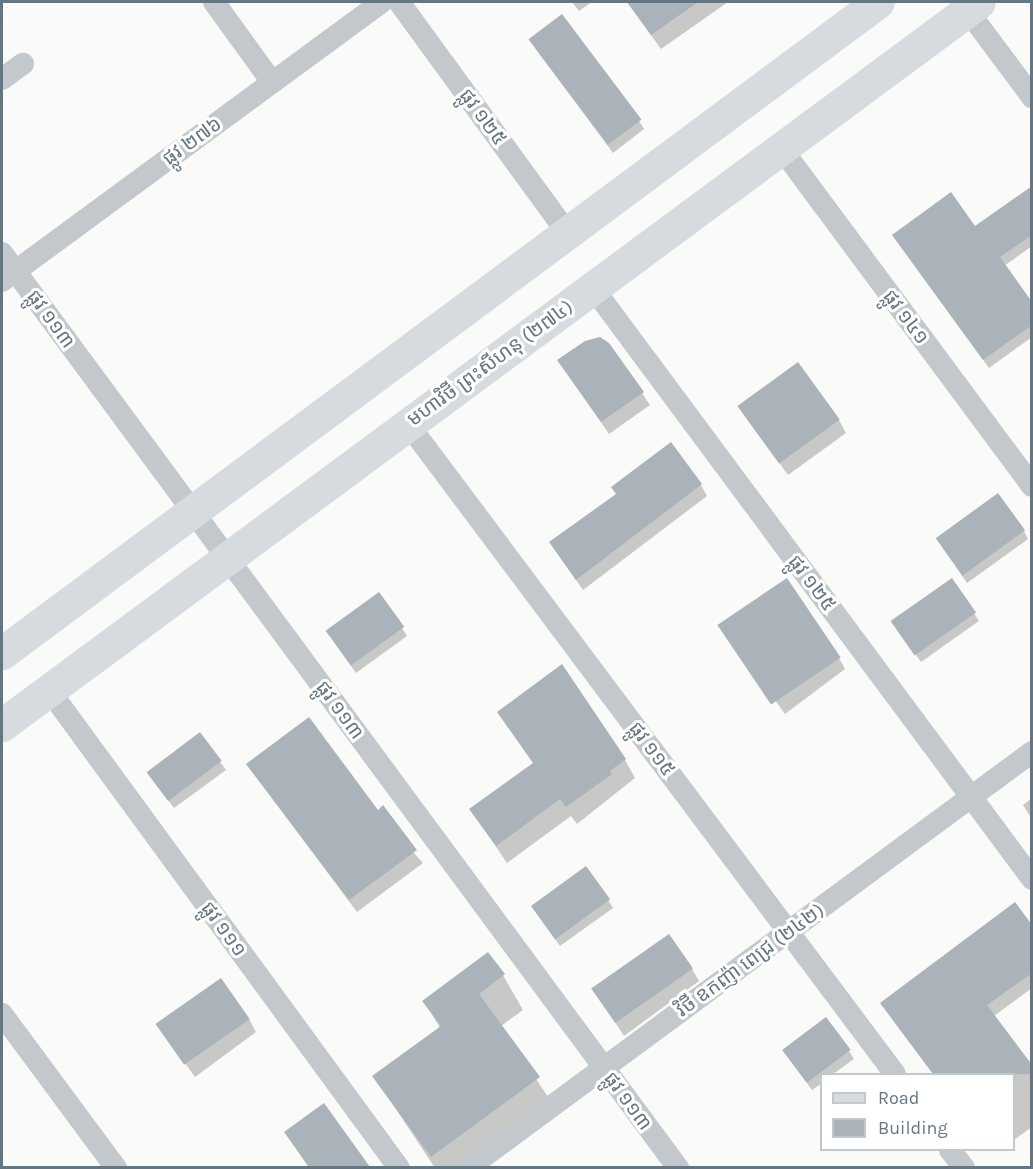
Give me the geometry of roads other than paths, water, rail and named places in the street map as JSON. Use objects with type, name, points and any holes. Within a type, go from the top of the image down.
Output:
[{"type":"main road","points":[[2,653],[878,2]]},
{"type":"main road","name":"មហាវិថី ព្រះសីហនុ (២៧៤)","points":[[2,725],[781,148],[969,4]]},
{"type":"street","points":[[214,2],[272,82]]},
{"type":"street","name":"ផ្លូវ ២៧៦","points":[[8,277],[382,2]]},
{"type":"street","name":"ផ្លូវ ១២៥","points":[[399,2],[567,232]]},
{"type":"street","points":[[969,4],[1032,97]]},
{"type":"street","points":[[2,79],[23,64]]},
{"type":"street","name":"ផ្លូវ ១៤១","points":[[781,148],[1032,486]]},
{"type":"street","name":"ផ្លូវ ១១៣","points":[[2,253],[8,277],[192,510],[678,1167]]},
{"type":"street","name":"ផ្លូវ ១២៥","points":[[592,288],[1032,879]]},
{"type":"street","name":"ផ្លូវ ១១៥","points":[[408,424],[894,1073]]},
{"type":"street","name":"ផ្លូវ ១១១","points":[[49,690],[399,1167]]},
{"type":"street","name":"វិថី ឧកញ៉ា ពេជ្រ (២៤២)","points":[[468,1167],[1032,752]]},
{"type":"street","points":[[2,1014],[116,1167]]},
{"type":"street","points":[[952,1151],[964,1167]]}]
